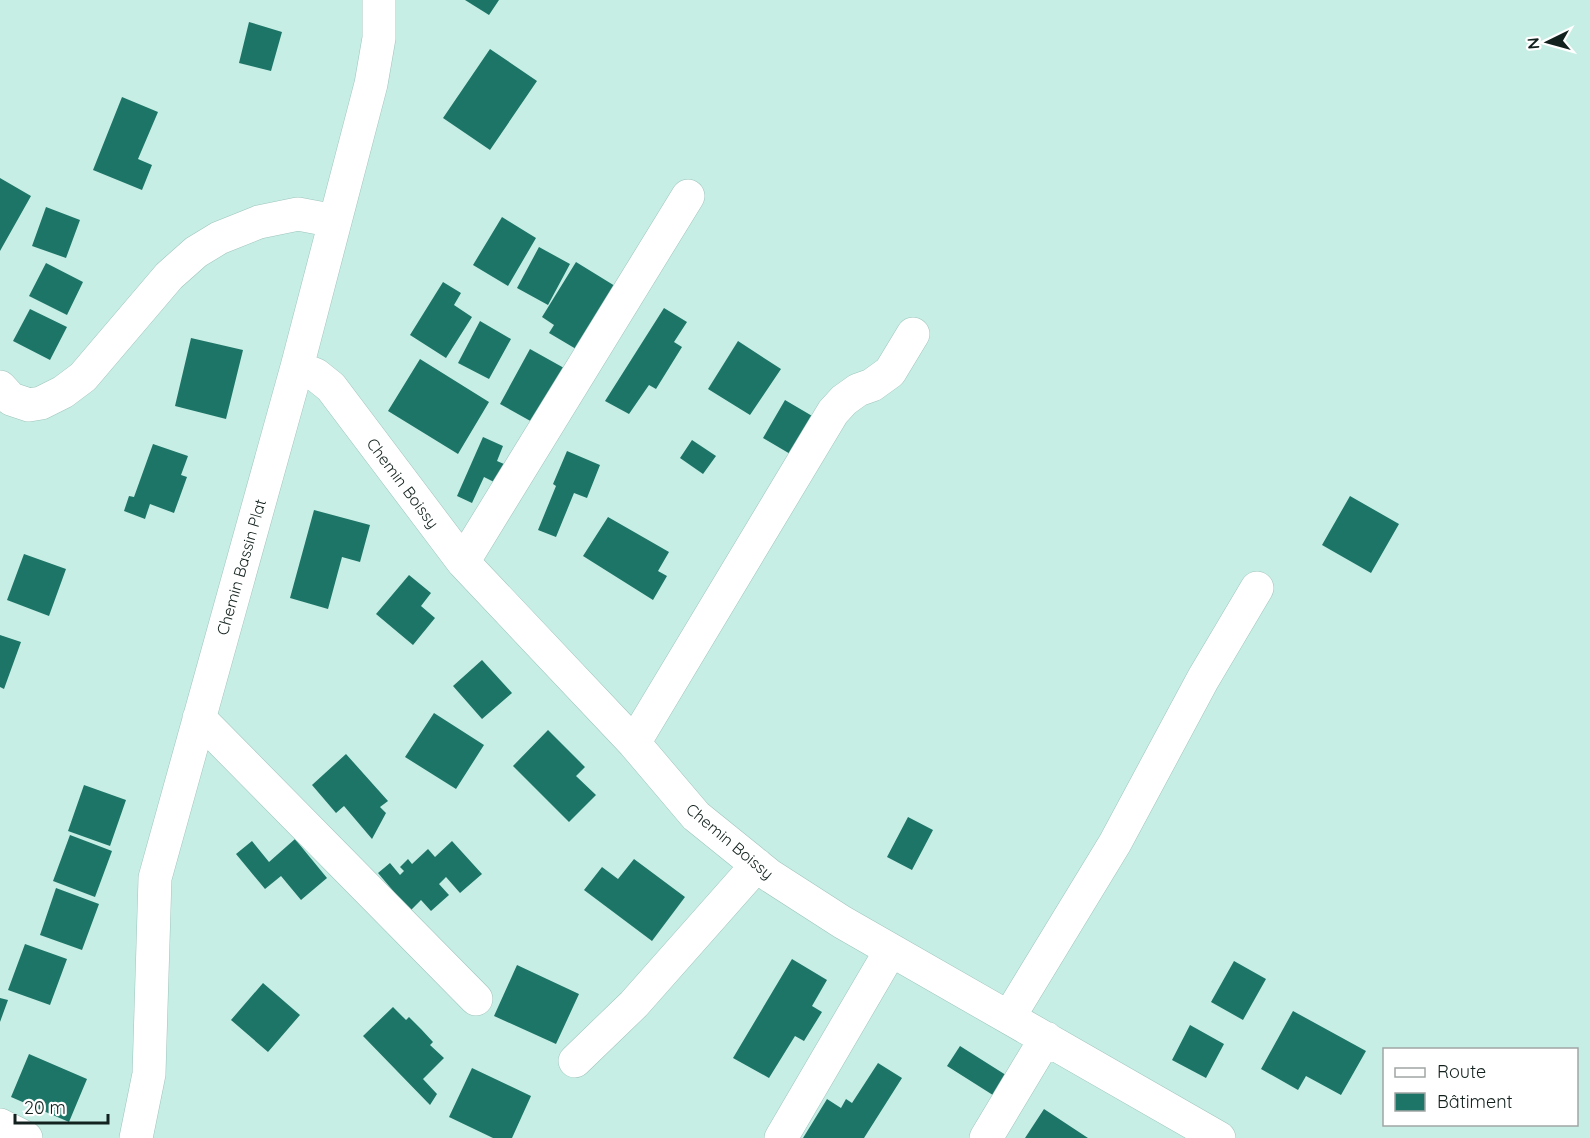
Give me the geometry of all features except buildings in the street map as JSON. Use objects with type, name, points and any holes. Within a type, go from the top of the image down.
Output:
[{"type":"street","name":"Chemin Bassin Plat","points":[[136,1138],[149,1074],[155,878],[297,368],[371,84],[379,38],[379,0]]},
{"type":"street","points":[[463,562],[688,196]]},
{"type":"street","points":[[4,402],[29,405],[41,403],[63,392],[83,377],[169,276],[196,252],[219,238],[259,222],[298,214],[335,220]]},
{"type":"street","points":[[634,742],[833,412],[858,390],[872,385],[890,372],[913,334]]},
{"type":"street","name":"Chemin Boissy","points":[[297,368],[316,375],[331,387],[463,562],[634,742],[696,816],[769,875],[842,922],[1220,1138]]},
{"type":"street","points":[[1009,1017],[1115,843],[1203,679],[1257,588]]},
{"type":"street","points":[[199,718],[476,999]]},
{"type":"street","points":[[575,1061],[634,1004],[756,865]]},
{"type":"street","points":[[781,1138],[891,950]]},
{"type":"street","points":[[986,1138],[1046,1038]]},
{"type":"street","points":[[0,1125],[26,1138]]}]
